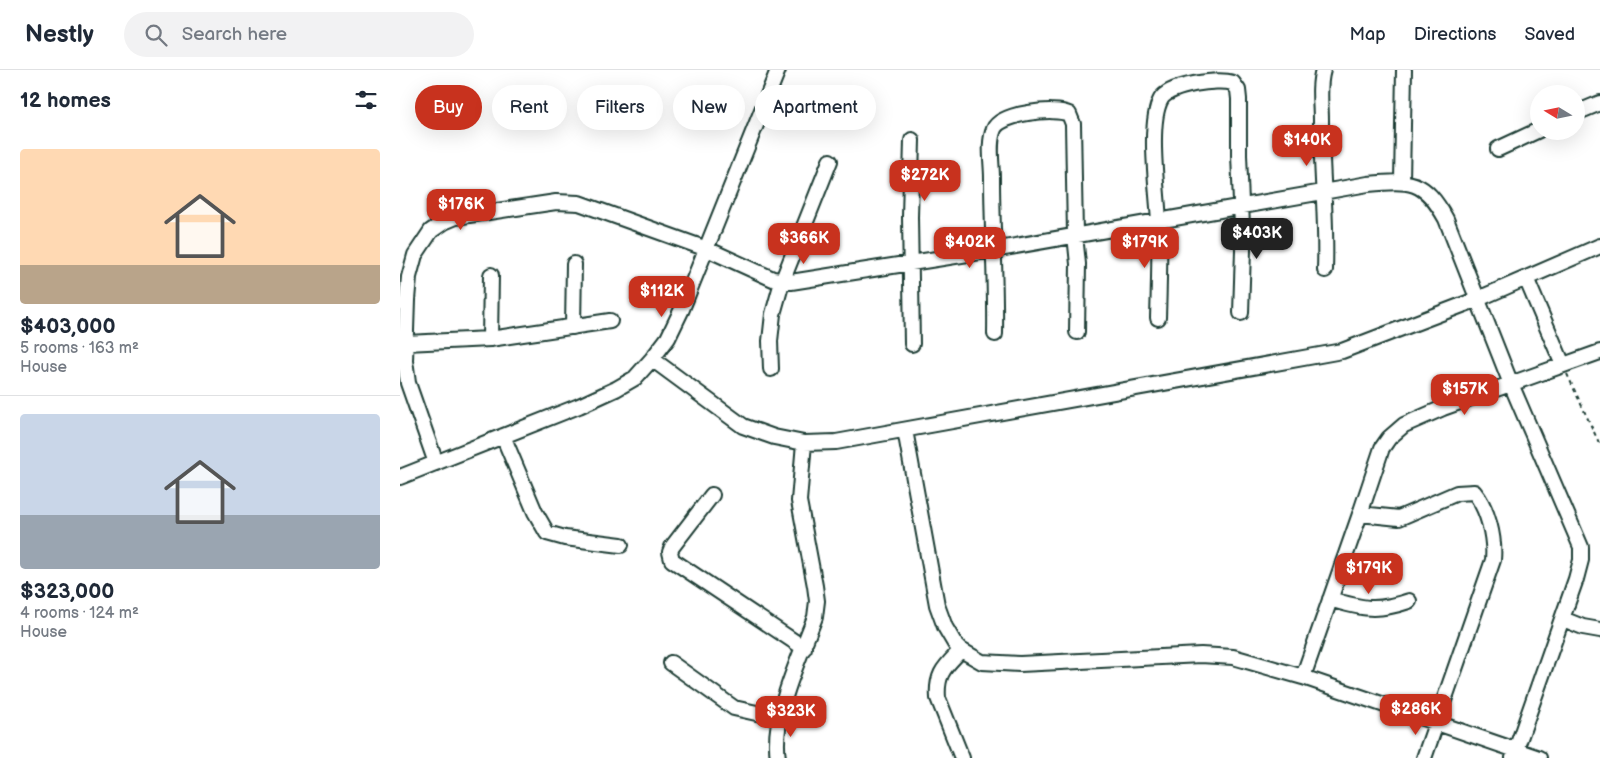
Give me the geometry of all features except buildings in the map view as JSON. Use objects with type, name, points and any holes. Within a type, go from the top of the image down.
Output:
[{"type":"street","points":[[400,477],[436,464],[616,389],[635,378],[668,338],[679,316],[778,70]]},
{"type":"street","points":[[1323,70],[1321,99],[1323,191],[1326,228],[1325,270]]},
{"type":"street","points":[[1402,181],[1404,70]]},
{"type":"street","points":[[1158,318],[1159,220],[1156,174],[1158,110],[1162,97],[1167,92],[1186,86],[1229,82],[1238,90],[1240,207],[1243,250],[1241,313]]},
{"type":"street","points":[[1585,110],[1600,103]]},
{"type":"street","points":[[995,334],[992,250],[992,147],[994,128],[1003,120],[1030,113],[1064,112],[1071,118],[1074,132],[1075,235],[1078,264],[1076,332]]},
{"type":"street","points":[[1498,148],[1530,134]]},
{"type":"street","points":[[912,140],[912,344]]},
{"type":"street","points":[[771,369],[770,341],[773,314],[782,282],[830,162]]},
{"type":"street","points":[[436,464],[408,383],[406,344],[409,277],[416,255],[431,232],[444,222],[456,217],[556,202],[580,203],[707,250],[782,282],[831,277],[912,264],[1323,191],[1402,181],[1414,184],[1438,203],[1511,384],[1581,547],[1580,568],[1515,754]]},
{"type":"street","points":[[652,359],[735,422],[753,431],[804,443],[836,442],[1333,353],[1478,299],[1600,246]]},
{"type":"street","points":[[573,327],[574,264]]},
{"type":"street","points":[[490,339],[491,275]]},
{"type":"street","points":[[1526,278],[1563,366]]},
{"type":"street","points":[[406,344],[490,339],[610,321]]},
{"type":"street","points":[[1303,677],[1360,514],[1374,468],[1382,448],[1395,432],[1404,425],[1429,414],[1600,352]]},
{"type":"street","points":[[905,430],[937,605],[945,627],[961,650],[982,662],[996,664],[1091,662],[1220,654],[1259,663],[1303,677],[1515,754],[1539,758]]},
{"type":"street","points":[[503,436],[535,512],[547,532],[565,538],[621,545]]},
{"type":"street","points":[[778,758],[776,739],[779,718],[815,617],[817,600],[800,508],[804,443]]},
{"type":"street","points":[[1360,514],[1399,518],[1466,490],[1476,494],[1492,535],[1493,560],[1424,758]]},
{"type":"street","points":[[712,495],[672,547],[670,552],[672,560],[804,648]]},
{"type":"street","points":[[1330,599],[1374,610],[1409,601]]},
{"type":"street","points":[[1563,619],[1583,627],[1600,630]]},
{"type":"street","points":[[961,650],[941,672],[938,689],[942,708],[962,758]]},
{"type":"street","points":[[671,662],[734,708],[779,718]]},
{"type":"path","points":[[1563,366],[1600,445]]}]
